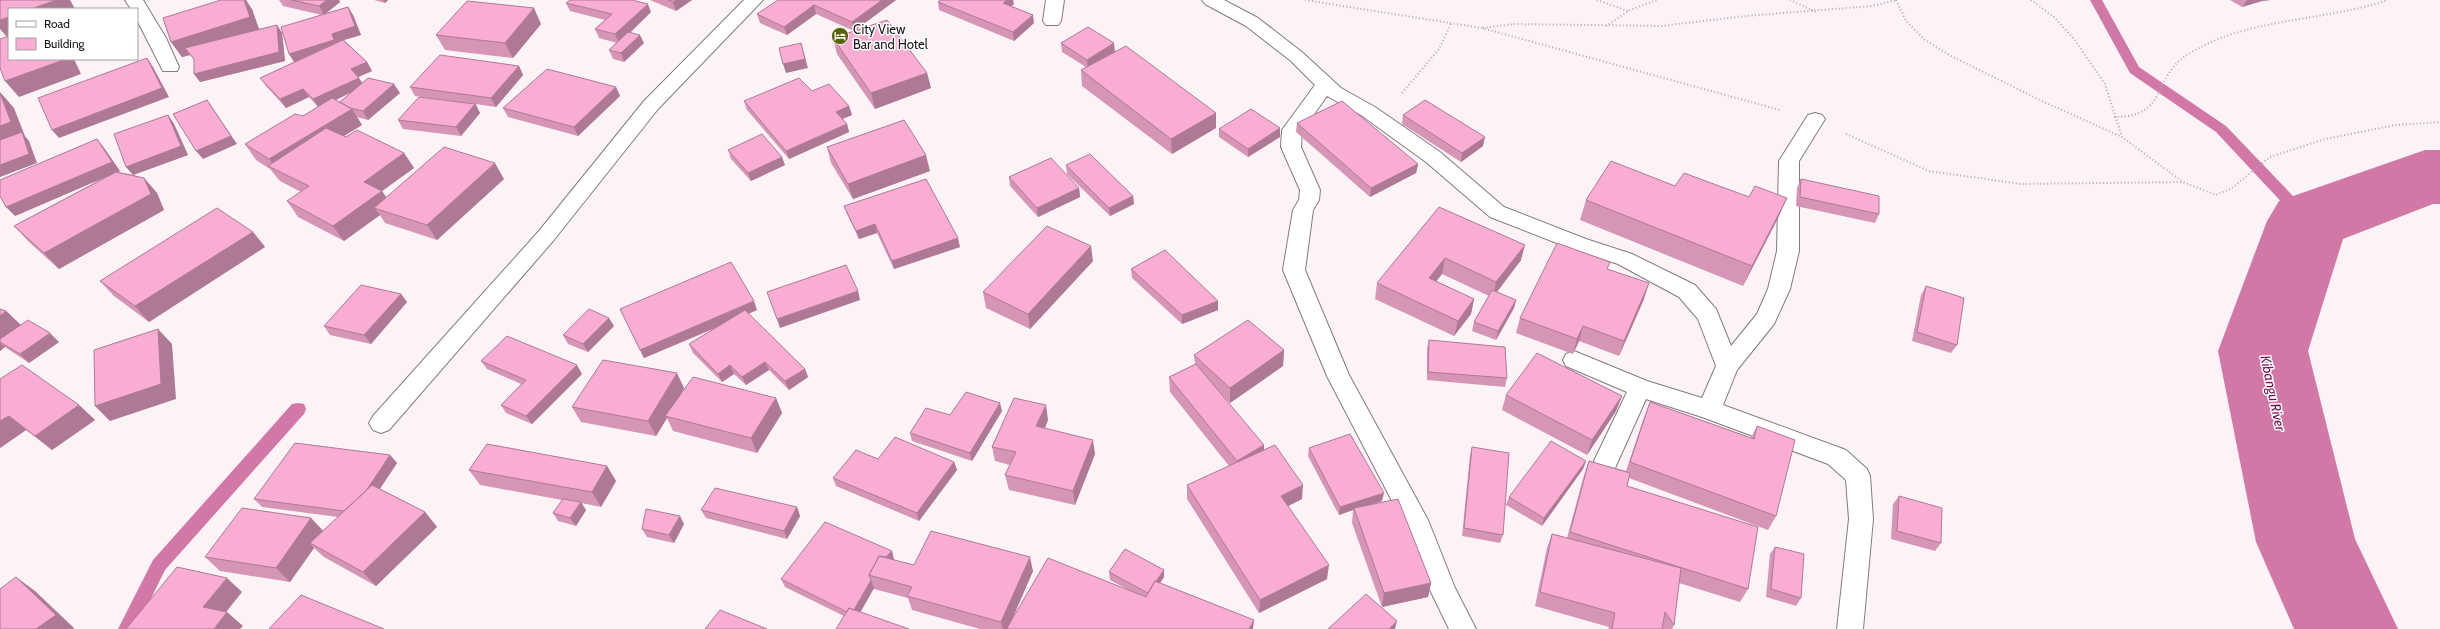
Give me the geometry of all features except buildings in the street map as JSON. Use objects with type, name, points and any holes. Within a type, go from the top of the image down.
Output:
[{"type":"street","points":[[134,0],[157,38],[170,68]]},
{"type":"street","points":[[381,422],[546,236],[651,104],[754,0]]},
{"type":"street","points":[[1052,21],[1055,0]]},
{"type":"street","points":[[1212,0],[1252,22],[1297,57],[1337,95],[1383,122],[1433,157],[1497,212],[1579,244],[1625,259],[1687,291],[1708,315],[1727,366]]},
{"type":"street","points":[[1326,85],[1292,130],[1291,147],[1310,190],[1309,200],[1303,210],[1294,270],[1338,376],[1419,528],[1444,592],[1463,629]]},
{"type":"street","points":[[1709,410],[1727,366],[1766,318],[1778,289],[1788,252],[1788,161],[1815,119]]},
{"type":"street","points":[[1574,360],[1640,388],[1709,410],[1837,457],[1858,476],[1861,519],[1850,629]]},
{"type":"street","points":[[1606,461],[1640,388]]},
{"type":"path","points":[[1305,0],[1452,22],[1482,28],[1815,119],[1929,171],[2021,184],[2184,182]]},
{"type":"path","points":[[1597,0],[1629,11]]},
{"type":"path","points":[[1605,26],[1629,11],[1657,0]]},
{"type":"path","points":[[1790,0],[1816,12]]},
{"type":"path","points":[[1482,28],[1514,24],[1661,26],[1776,13],[1816,12],[1872,6],[1896,0],[1906,21],[1925,40],[1951,56],[2044,102],[2122,137],[2184,182],[2216,195],[2232,188],[2249,176],[2270,157],[2324,139],[2389,126],[2440,122]]},
{"type":"path","points":[[2031,0],[2054,17],[2074,39],[2105,84],[2114,117],[2122,137]]},
{"type":"path","points":[[2114,117],[2133,117],[2145,111],[2152,105],[2173,68],[2184,56],[2201,47],[2245,32],[2388,0]]},
{"type":"path","points":[[1383,122],[1409,84],[1439,49],[1452,22]]},
{"type":"waterway","points":[[2096,0],[2134,70],[2221,129],[2308,221]]},
{"type":"waterway","name":"Kibangu River","points":[[2346,629],[2306,542],[2263,351],[2308,221],[2425,177],[2440,177]]},
{"type":"waterway","points":[[127,629],[159,565],[298,409]]},
{"type":"place","name":"City View Bar and Hotel","points":[[840,36]]}]
